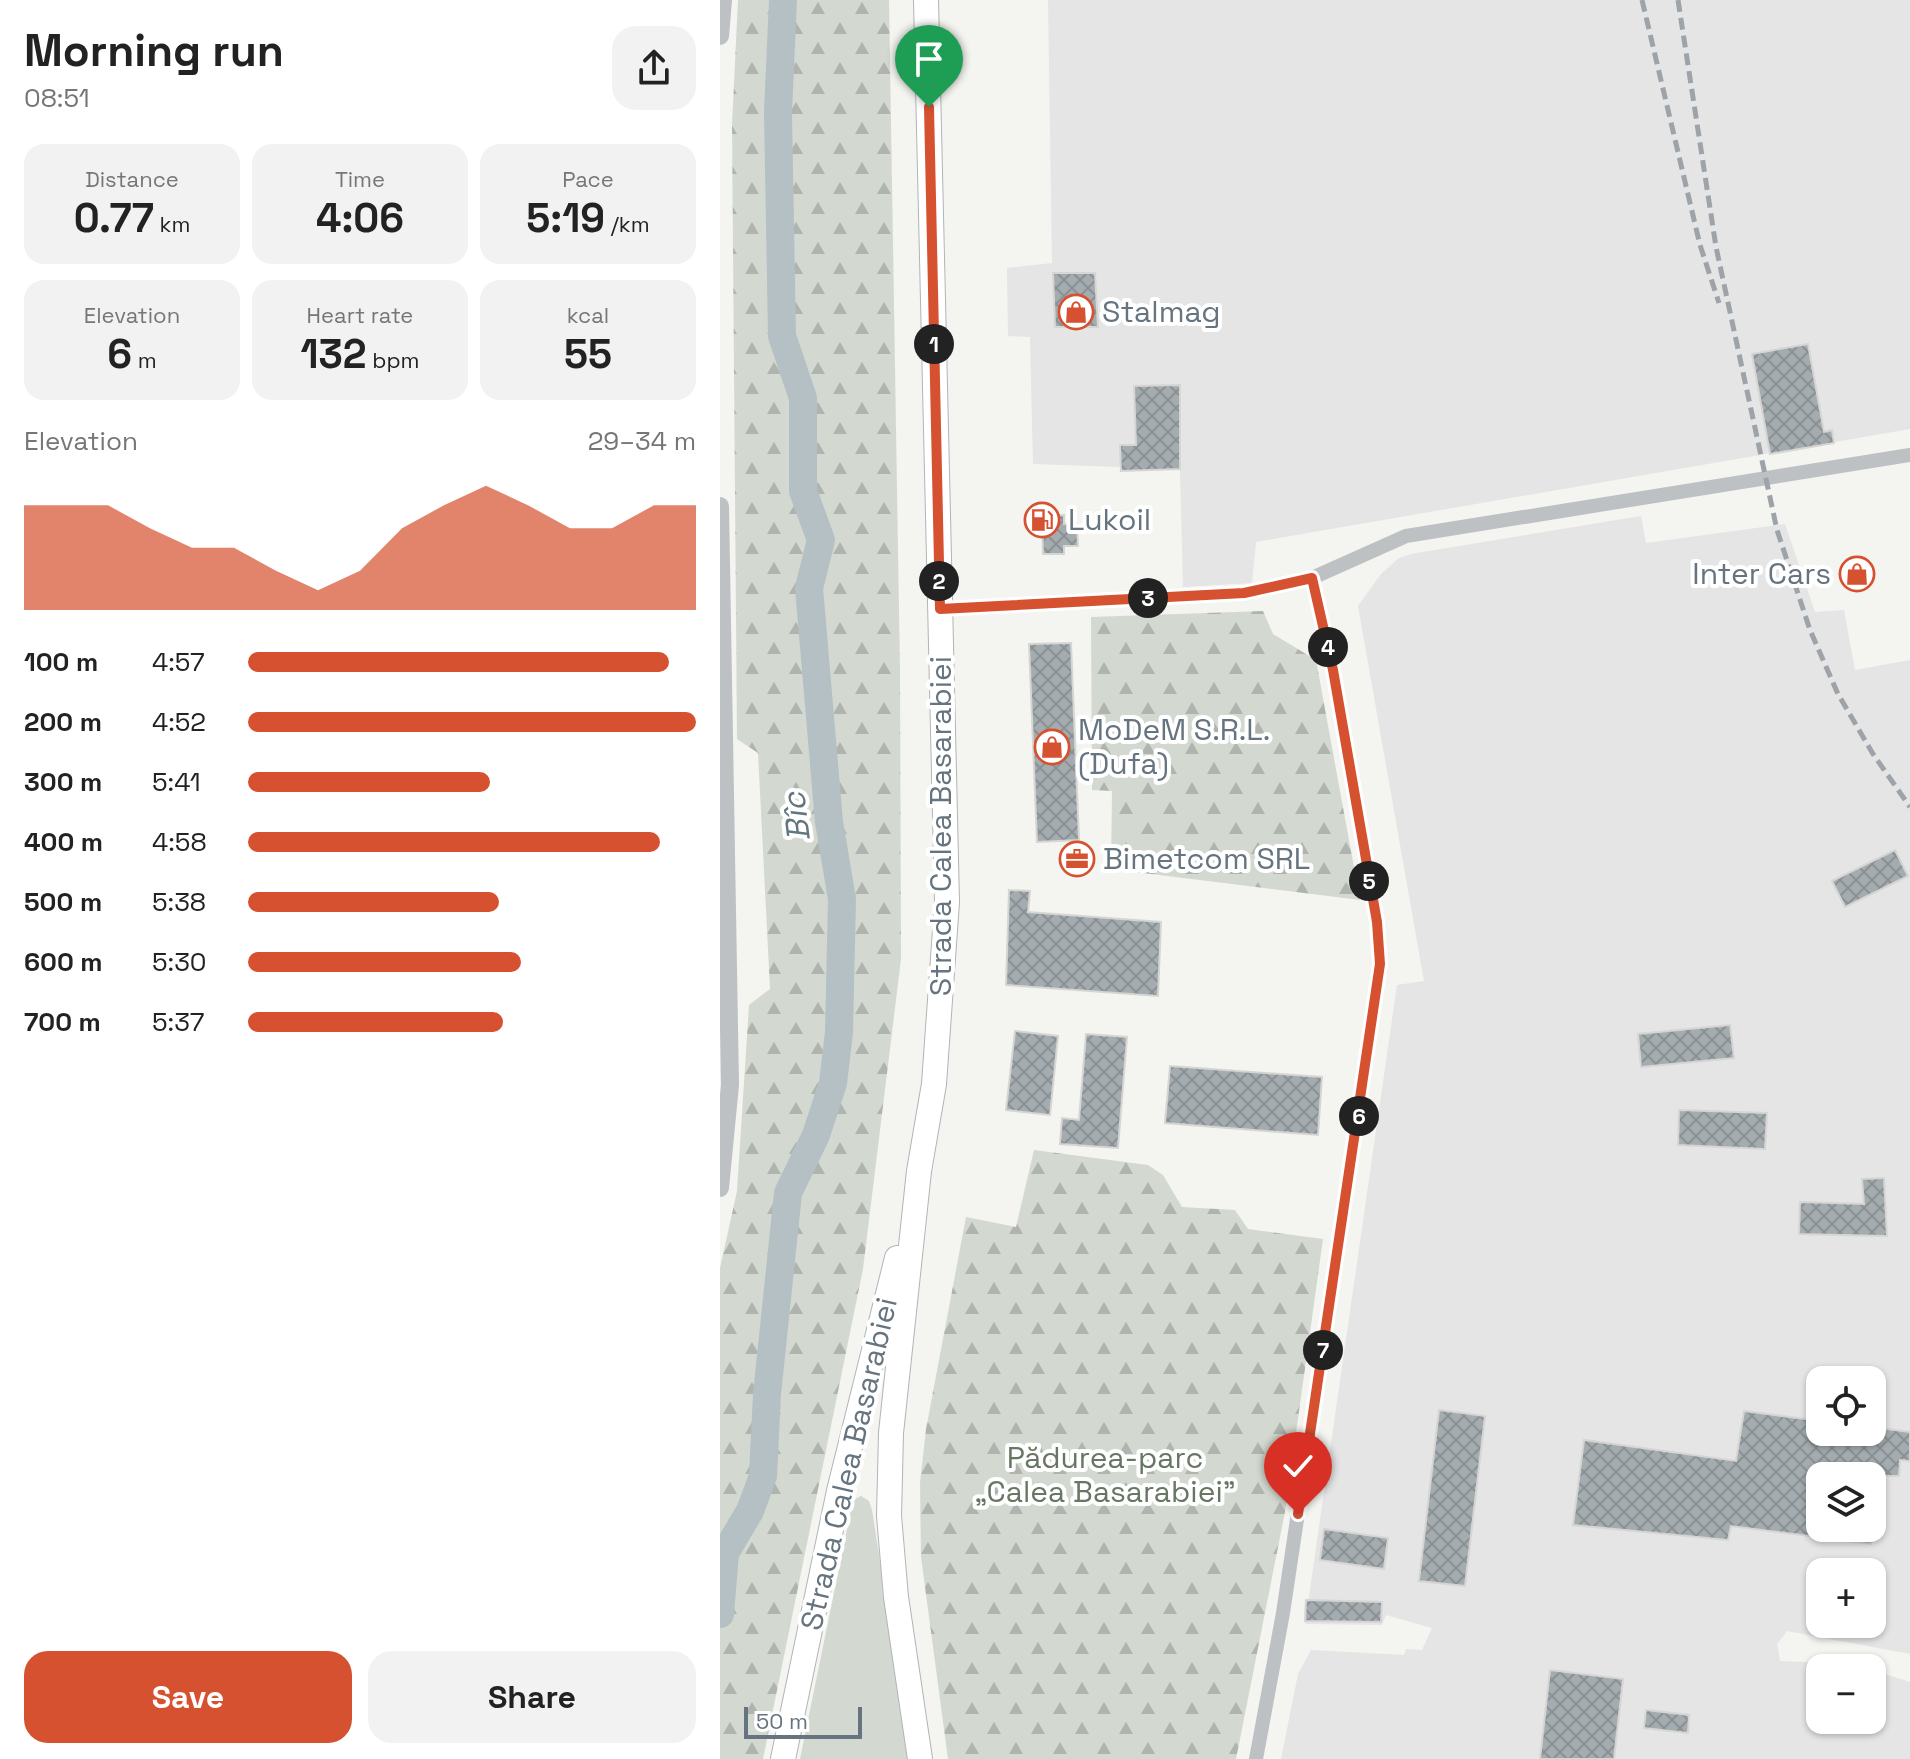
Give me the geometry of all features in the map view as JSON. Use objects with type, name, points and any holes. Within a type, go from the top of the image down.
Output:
[{"type":"main road","name":"Strada Calea Basarabiei","points":[[920,1759],[896,1597],[889,1516],[891,1433],[919,1171],[939,1030],[947,902],[926,0]]},
{"type":"main road","name":"Strada Calea Basarabiei","points":[[783,1759],[839,1491],[919,1171]]},
{"type":"street","points":[[720,36],[723,0]]},
{"type":"street","points":[[940,609],[1244,593],[1312,578],[1406,536],[1910,455]]},
{"type":"street","points":[[720,506],[730,1085],[720,1188]]},
{"type":"street","points":[[1256,1759],[1283,1613],[1380,964],[1377,922],[1336,686],[1312,578]]},
{"type":"shaded area","points":[[1048,0],[1910,0],[1910,429],[1256,542],[1252,583],[1183,587],[1180,469],[1033,464],[1030,337],[1008,336],[1007,268],[1052,263]]},
{"type":"shaded area","points":[[1641,516],[1646,543],[1785,524],[1815,612],[1844,610],[1855,670],[1910,660],[1910,1654],[1824,1638],[1886,1638],[1886,1558],[1806,1558],[1806,1635],[1787,1631],[1777,1644],[1780,1661],[1806,1662],[1806,1734],[1886,1734],[1886,1674],[1910,1682],[1910,1759],[1281,1759],[1298,1674],[1311,1650],[1404,1655],[1406,1649],[1422,1650],[1432,1628],[1386,1615],[1382,1625],[1305,1624],[1397,985],[1424,981],[1358,606],[1381,574],[1399,558]]},
{"type":"green space","points":[[738,0],[889,0],[900,671],[901,959],[863,1269],[763,1759],[720,1759],[720,1268],[737,1191],[749,1005],[770,989],[758,753],[737,739],[732,125]]},
{"type":"green space","points":[[1263,611],[1273,634],[1316,660],[1360,900],[1111,869],[1112,791],[1092,790],[1091,617]]},
{"type":"green space","name":"Pădurea-parc „Calea Basarabiei”","points":[[1034,1150],[1148,1165],[1163,1175],[1182,1207],[1235,1210],[1248,1229],[1323,1239],[1285,1512],[1236,1759],[948,1759],[921,1557],[920,1483],[926,1429],[966,1217],[1016,1227]]},
{"type":"green space","points":[[861,1496],[869,1501],[872,1510],[911,1759],[800,1759],[853,1500]]},
{"type":"building","name":"Stalmag","points":[[1053,273],[1095,273],[1098,327],[1055,327]]},
{"type":"building","points":[[1808,344],[1824,432],[1832,430],[1834,443],[1770,454],[1752,354]]},
{"type":"building","points":[[1180,385],[1180,469],[1121,471],[1120,445],[1136,445],[1134,386]]},
{"type":"building","points":[[1064,515],[1064,524],[1077,524],[1078,546],[1064,546],[1064,554],[1043,554],[1042,516]]},
{"type":"building","points":[[1071,643],[1079,840],[1037,842],[1029,644]]},
{"type":"building","points":[[1895,850],[1908,876],[1845,907],[1832,881]]},
{"type":"building","points":[[1009,890],[1030,891],[1028,912],[1161,922],[1158,996],[1006,985]]},
{"type":"building","points":[[1730,1025],[1734,1058],[1641,1067],[1638,1034]]},
{"type":"building","points":[[1015,1031],[1058,1036],[1050,1115],[1006,1110]]},
{"type":"building","points":[[1086,1034],[1127,1037],[1118,1148],[1060,1144],[1062,1118],[1079,1120]]},
{"type":"building","points":[[1170,1066],[1322,1077],[1318,1135],[1165,1123]]},
{"type":"building","points":[[1679,1110],[1767,1113],[1765,1149],[1678,1145]]},
{"type":"building","points":[[1884,1178],[1887,1236],[1799,1234],[1800,1202],[1864,1204],[1862,1179]]},
{"type":"building","points":[[1439,1410],[1485,1416],[1465,1586],[1419,1581]]},
{"type":"building","points":[[1744,1411],[1806,1419],[1806,1446],[1886,1446],[1886,1429],[1910,1432],[1910,1461],[1900,1460],[1899,1476],[1886,1476],[1886,1462],[1806,1462],[1806,1536],[1731,1526],[1728,1540],[1573,1525],[1584,1440],[1736,1461]]},
{"type":"building","points":[[1324,1529],[1388,1538],[1384,1569],[1320,1560]]},
{"type":"building","points":[[1306,1600],[1382,1602],[1381,1622],[1305,1621]]},
{"type":"building","points":[[1550,1670],[1623,1679],[1614,1759],[1540,1759]]},
{"type":"building","points":[[1646,1710],[1689,1715],[1688,1733],[1644,1728]]},
{"type":"waterway","name":"Bîc","points":[[720,1614],[725,1553],[750,1511],[763,1476],[767,1394],[788,1193],[816,1135],[833,1083],[839,1032],[842,899],[829,822],[809,588],[821,540],[803,491],[803,398],[782,336],[778,112],[783,0]]},
{"type":"railway","points":[[1642,0],[1700,245],[1719,303]]},
{"type":"railway","points":[[1678,0],[1716,247],[1777,530],[1810,630],[1838,694],[1873,754],[1910,807]]},
{"type":"place","name":"Stalmag","points":[[1076,312]]},
{"type":"place","name":"Lukoil","points":[[1042,520]]},
{"type":"place","name":"Inter Cars","points":[[1857,574]]},
{"type":"place","name":"MoDeM S.R.L. (Dufa)","points":[[1052,747]]},
{"type":"place","name":"Bimetcom SRL","points":[[1077,859]]},
{"type":"route","points":[[929,107],[940,609],[1244,593],[1278,588],[1312,578],[1333,670],[1377,922],[1380,964],[1298,1514]]}]
